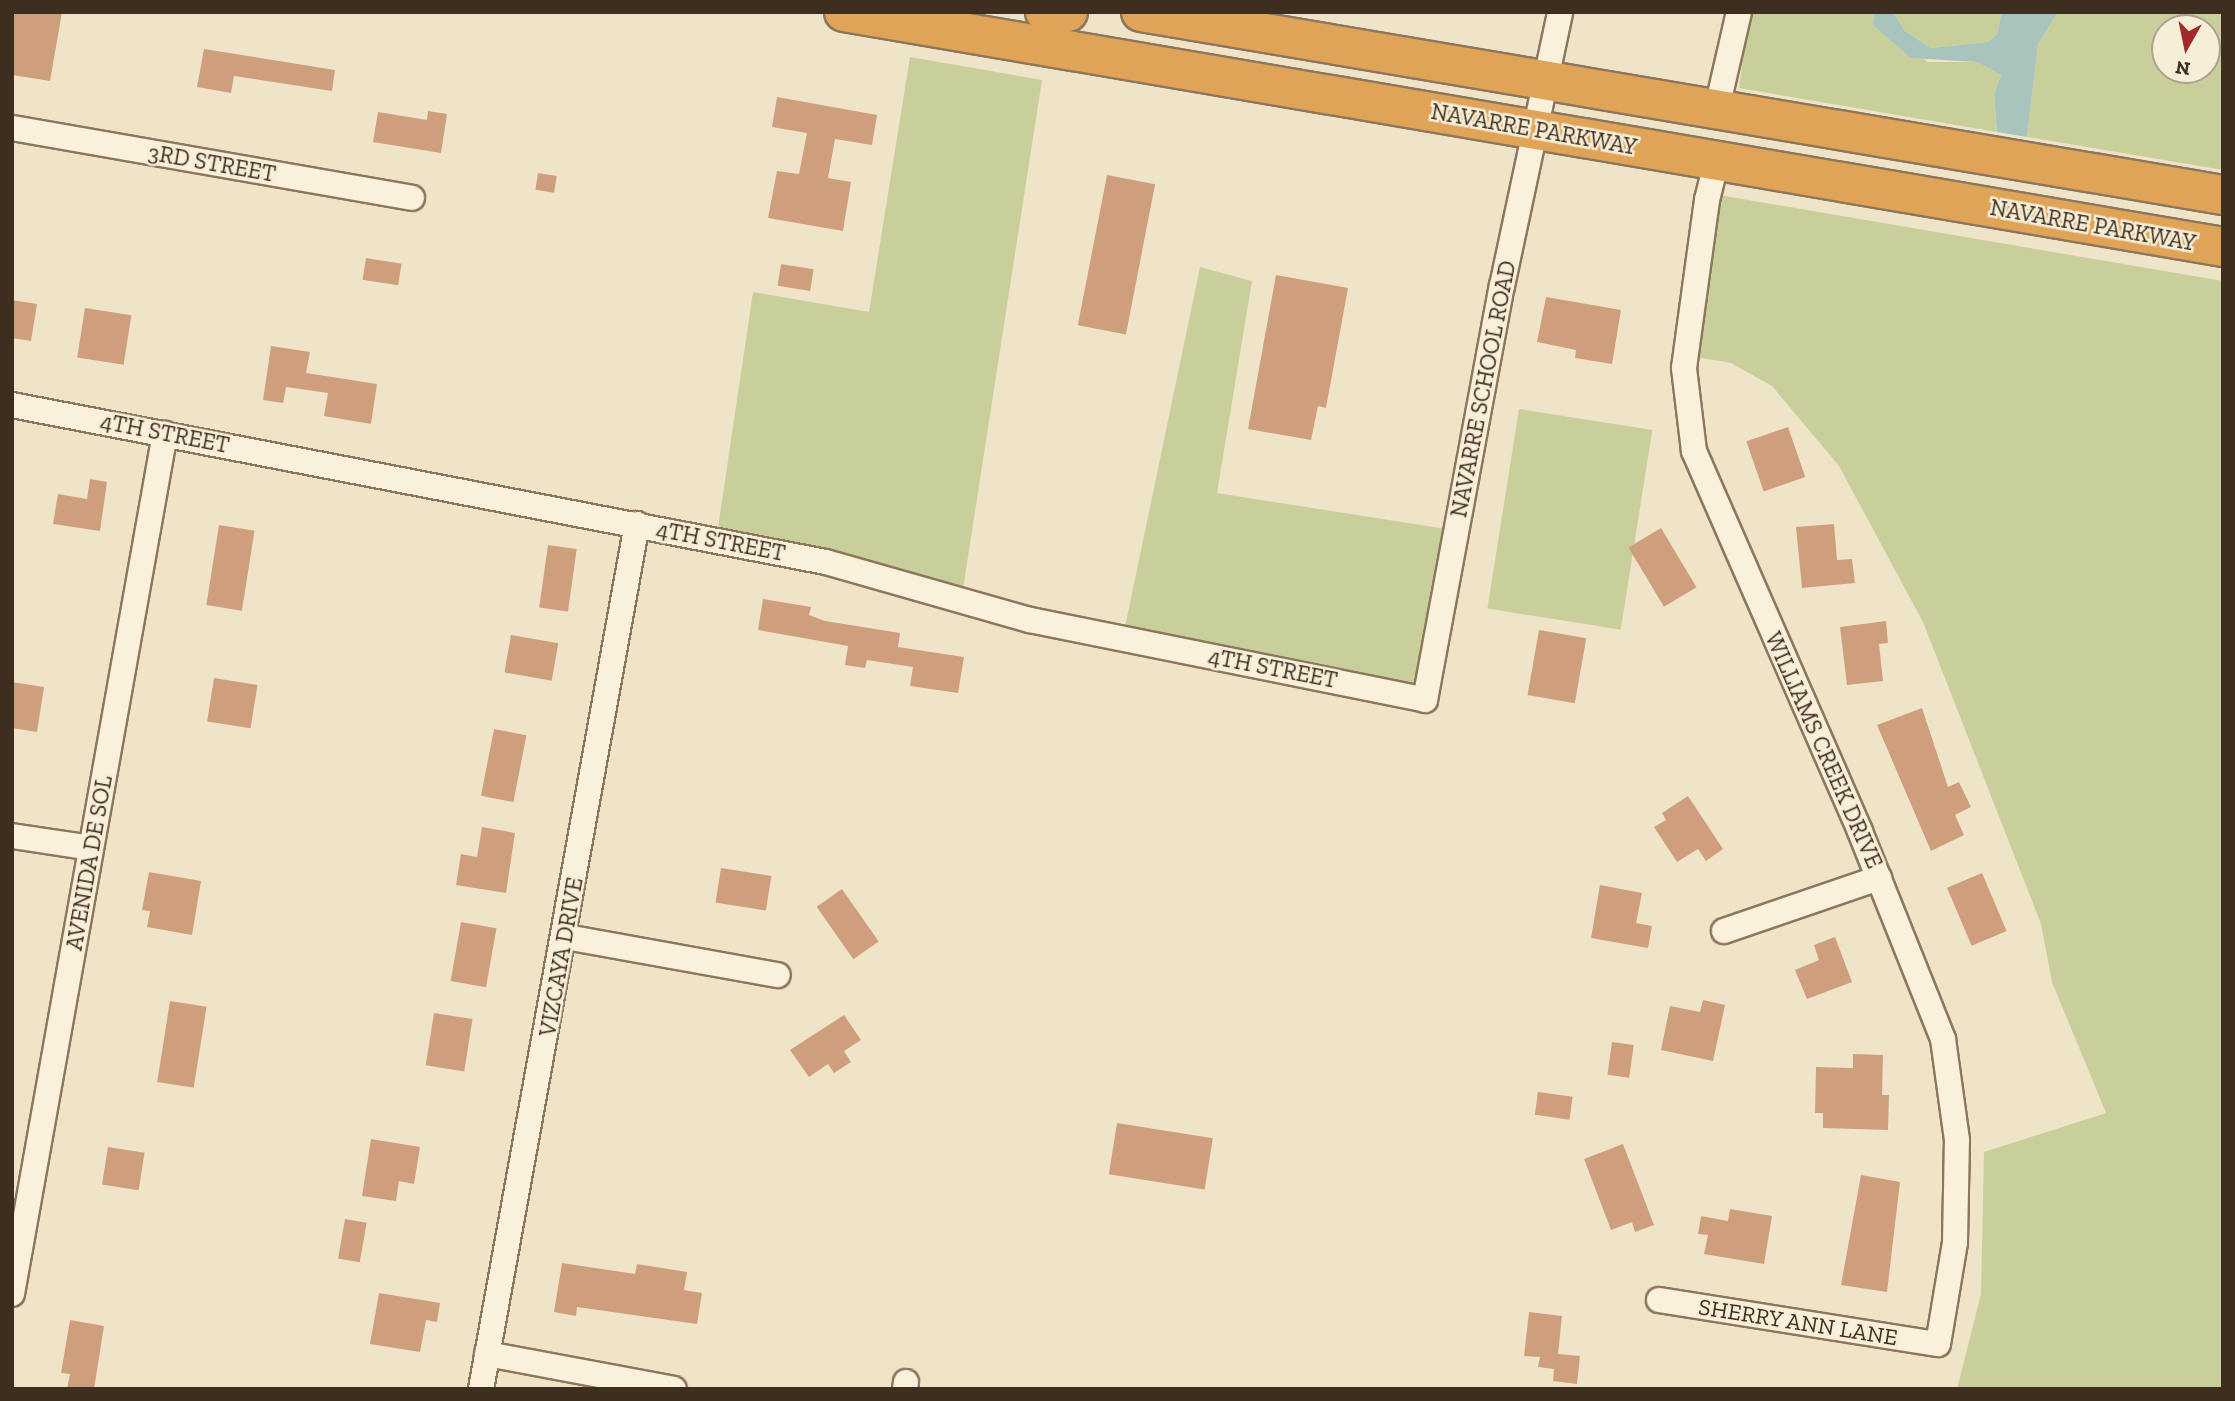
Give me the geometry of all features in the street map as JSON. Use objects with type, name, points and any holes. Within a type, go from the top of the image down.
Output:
[{"type":"highway","name":"NAVARRE PARKWAY","points":[[844,12],[2223,247]]},
{"type":"highway","points":[[1045,12],[1068,12]]},
{"type":"highway","points":[[1141,12],[1255,22],[1544,79],[2223,195]]},
{"type":"street","name":"NAVARRE SCHOOL ROAD","points":[[1425,700],[1533,129],[1560,12]]},
{"type":"street","points":[[1717,108],[1739,12]]},
{"type":"street","name":"3RD STREET","points":[[12,128],[412,198]]},
{"type":"street","name":"WILLIAMS CREEK DRIVE","points":[[1717,160],[1707,200],[1684,368],[1695,451],[1879,878],[1943,1039],[1955,1099],[1955,1242],[1938,1344]]},
{"type":"street","name":"4TH STREET","points":[[12,405],[826,562],[1030,620],[1425,700]]},
{"type":"street","name":"AVENIDA DE SOL","points":[[12,1294],[165,433]]},
{"type":"street","name":"VIZCAYA DRIVE","points":[[481,1389],[566,937],[636,524]]},
{"type":"street","points":[[12,836],[91,848]]},
{"type":"street","points":[[1724,930],[1879,878]]},
{"type":"street","points":[[566,937],[778,975]]},
{"type":"street","name":"SHERRY ANN LANE","points":[[1659,1300],[1938,1344]]},
{"type":"street","points":[[487,1354],[674,1389]]},
{"type":"green space","points":[[1750,12],[1874,12],[1873,25],[1928,62],[1977,62],[2001,75],[1994,96],[1997,132],[1739,88]]},
{"type":"green space","points":[[1893,12],[2002,12],[1997,34],[1988,42],[1931,48],[1905,31]]},
{"type":"green space","points":[[2058,12],[2223,12],[2223,170],[2027,137],[2038,44]]},
{"type":"green space","points":[[910,57],[1042,80],[963,589],[829,550],[718,528],[753,292],[869,312]]},
{"type":"green space","points":[[1719,195],[2223,281],[2223,1389],[1957,1389],[1981,1294],[1984,1152],[2106,1113],[2052,982],[2041,924],[1923,622],[1839,466],[1772,386],[1731,363],[1695,357]]},
{"type":"green space","points":[[1200,267],[1252,281],[1217,493],[1446,529],[1417,686],[1125,627]]},
{"type":"green space","points":[[1519,409],[1652,430],[1621,630],[1487,609]]},
{"type":"water","points":[[1874,12],[1893,12],[1905,31],[1931,48],[1988,42],[1997,34],[2002,12],[2058,12],[2038,44],[2027,137],[1997,132],[1994,95],[2001,75],[1977,62],[1911,58],[1873,25]]},
{"type":"building","points":[[12,12],[62,12],[50,81],[12,75]]},
{"type":"building","points":[[204,49],[335,70],[332,91],[234,76],[231,93],[197,87]]},
{"type":"building","points":[[777,97],[877,115],[872,145],[835,139],[828,178],[851,182],[843,231],[768,218],[777,171],[799,174],[807,133],[772,127]]},
{"type":"building","points":[[428,111],[447,114],[441,153],[373,142],[378,112],[427,120]]},
{"type":"building","points":[[538,173],[557,176],[554,193],[535,190]]},
{"type":"building","points":[[1107,175],[1155,184],[1126,335],[1078,325]]},
{"type":"building","points":[[366,258],[402,264],[398,285],[363,280]]},
{"type":"building","points":[[781,264],[814,269],[810,291],[778,286]]},
{"type":"building","points":[[1276,275],[1348,288],[1326,408],[1318,406],[1311,440],[1248,429]]},
{"type":"building","points":[[1546,297],[1621,310],[1612,364],[1575,358],[1576,350],[1537,342]]},
{"type":"building","points":[[12,300],[37,304],[31,341],[12,338]]},
{"type":"building","points":[[85,308],[131,315],[124,365],[77,357]]},
{"type":"building","points":[[271,346],[310,352],[306,373],[377,384],[371,424],[324,416],[328,393],[286,387],[283,403],[263,400]]},
{"type":"building","points":[[1788,427],[1805,477],[1764,491],[1746,441]]},
{"type":"building","points":[[90,479],[107,482],[100,531],[53,524],[58,494],[87,499]]},
{"type":"building","points":[[1834,524],[1837,560],[1852,559],[1855,583],[1802,588],[1796,527]]},
{"type":"building","points":[[219,525],[255,531],[242,611],[206,605]]},
{"type":"building","points":[[1661,528],[1697,587],[1664,607],[1628,548]]},
{"type":"building","points":[[548,545],[577,549],[568,611],[539,607]]},
{"type":"building","points":[[763,599],[811,607],[809,615],[825,621],[900,633],[898,647],[964,657],[958,693],[910,686],[913,667],[867,660],[865,668],[845,665],[848,646],[758,630]]},
{"type":"building","points":[[1886,621],[1888,643],[1879,644],[1883,681],[1847,685],[1840,627]]},
{"type":"building","points":[[1539,630],[1586,638],[1575,703],[1528,695]]},
{"type":"building","points":[[511,635],[558,643],[552,681],[504,672]]},
{"type":"building","points":[[214,678],[257,685],[251,728],[207,721]]},
{"type":"building","points":[[12,682],[44,687],[37,732],[12,728]]},
{"type":"building","points":[[1922,708],[1948,787],[1959,782],[1971,807],[1955,815],[1964,835],[1931,851],[1877,725]]},
{"type":"building","points":[[494,729],[526,735],[513,802],[481,796]]},
{"type":"building","points":[[1688,796],[1723,849],[1706,861],[1698,849],[1677,862],[1654,827],[1666,820],[1662,813]]},
{"type":"building","points":[[482,827],[515,833],[506,893],[456,885],[461,854],[477,857]]},
{"type":"building","points":[[721,868],[771,876],[766,911],[716,903]]},
{"type":"building","points":[[149,872],[201,881],[192,935],[147,927],[150,911],[142,910]]},
{"type":"building","points":[[1982,873],[2007,931],[1972,946],[1947,888]]},
{"type":"building","points":[[1600,885],[1642,893],[1636,923],[1652,926],[1648,948],[1591,938]]},
{"type":"building","points":[[842,889],[879,941],[853,959],[817,907]]},
{"type":"building","points":[[461,922],[496,928],[486,987],[451,981]]},
{"type":"building","points":[[1835,937],[1852,982],[1807,999],[1795,970],[1819,960],[1814,945]]},
{"type":"building","points":[[1703,1000],[1725,1005],[1713,1061],[1661,1050],[1670,1006],[1700,1012]]},
{"type":"building","points":[[170,1001],[207,1007],[194,1088],[157,1082]]},
{"type":"building","points":[[434,1013],[473,1019],[464,1071],[426,1065]]},
{"type":"building","points":[[844,1015],[861,1040],[844,1051],[851,1062],[834,1073],[828,1064],[809,1077],[790,1050]]},
{"type":"building","points":[[1612,1042],[1634,1045],[1629,1078],[1607,1075]]},
{"type":"building","points":[[1853,1054],[1883,1055],[1882,1095],[1889,1095],[1888,1130],[1823,1128],[1823,1113],[1815,1113],[1816,1067],[1853,1068]]},
{"type":"building","points":[[1538,1092],[1573,1097],[1569,1120],[1535,1115]]},
{"type":"building","points":[[1117,1123],[1213,1138],[1205,1190],[1109,1174]]},
{"type":"building","points":[[371,1139],[420,1147],[414,1184],[399,1181],[396,1201],[362,1196]]},
{"type":"building","points":[[1623,1144],[1654,1225],[1635,1232],[1632,1222],[1611,1230],[1584,1159]]},
{"type":"building","points":[[108,1147],[145,1153],[139,1190],[102,1185]]},
{"type":"building","points":[[1861,1175],[1900,1182],[1887,1292],[1841,1285]]},
{"type":"building","points":[[1730,1209],[1772,1216],[1764,1264],[1704,1254],[1708,1235],[1698,1234],[1701,1216],[1728,1221]]},
{"type":"building","points":[[345,1219],[367,1223],[360,1262],[338,1258]]},
{"type":"building","points":[[562,1263],[635,1274],[637,1264],[687,1272],[684,1290],[702,1293],[697,1324],[577,1307],[576,1316],[554,1312]]},
{"type":"building","points":[[379,1293],[440,1303],[437,1322],[426,1320],[420,1352],[370,1344]]},
{"type":"building","points":[[1529,1312],[1562,1316],[1558,1354],[1580,1356],[1577,1384],[1553,1381],[1554,1369],[1538,1367],[1540,1357],[1524,1356]]},
{"type":"building","points":[[70,1320],[104,1326],[94,1389],[67,1389],[70,1374],[61,1373]]}]
